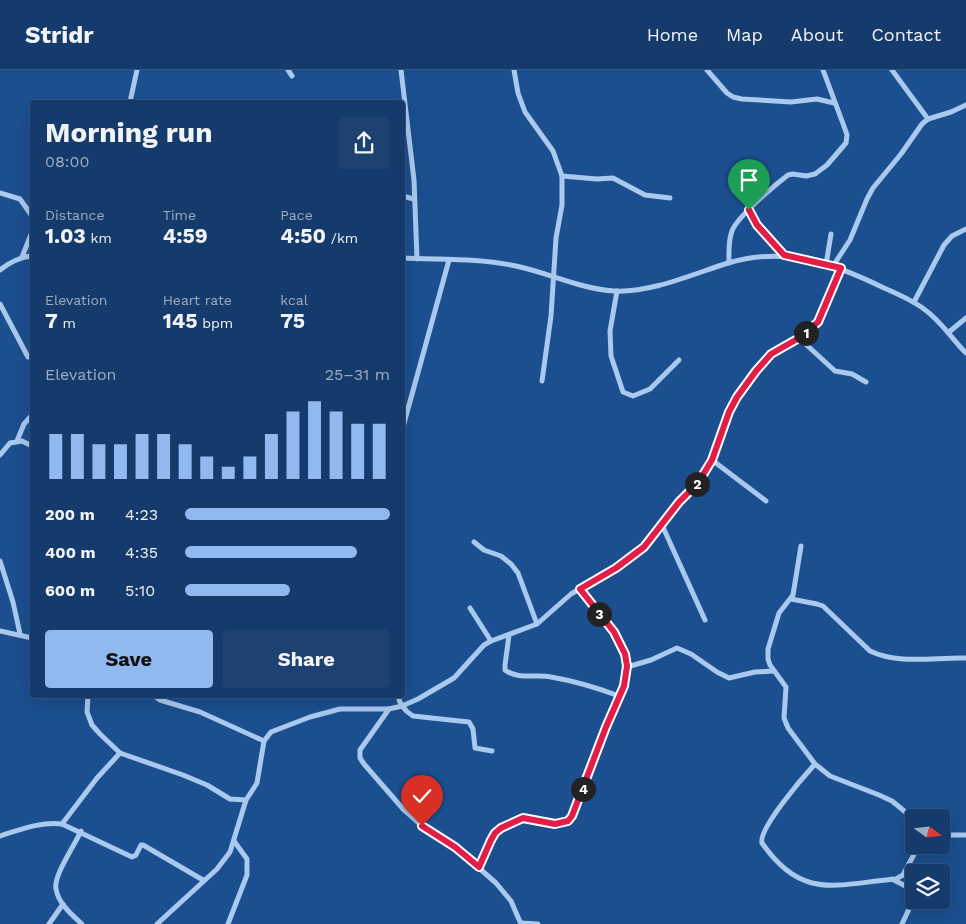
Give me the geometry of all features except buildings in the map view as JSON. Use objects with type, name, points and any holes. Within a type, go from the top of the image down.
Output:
[{"type":"street","points":[[130,100],[136,70]]},
{"type":"street","points":[[288,70],[292,76]]},
{"type":"street","points":[[400,70],[404,100]]},
{"type":"street","points":[[514,70],[518,93],[525,112],[553,150],[562,176],[562,205],[556,238],[551,316],[542,381]]},
{"type":"street","points":[[707,70],[726,93],[733,97],[791,102],[817,100],[834,102]]},
{"type":"street","points":[[729,263],[732,231],[741,217],[788,175],[806,176],[815,174],[827,166],[844,147],[847,135],[823,70]]},
{"type":"street","points":[[892,70],[928,119]]},
{"type":"street","points":[[833,266],[850,240],[873,188],[901,154],[922,124],[928,119],[952,112],[966,105]]},
{"type":"street","points":[[405,107],[411,151],[417,259]]},
{"type":"street","points":[[562,176],[597,179],[613,178],[645,195],[670,198]]},
{"type":"street","points":[[0,193],[20,199],[30,213]]},
{"type":"street","points":[[405,197],[414,199]]},
{"type":"street","points":[[749,210],[762,232],[784,255]]},
{"type":"street","points":[[914,302],[944,245],[952,236],[966,229]]},
{"type":"street","points":[[826,264],[831,234]]},
{"type":"street","points":[[22,257],[30,237]]},
{"type":"street","points":[[405,258],[476,260],[514,266],[587,286],[617,291],[654,285],[752,258],[784,255],[841,268],[914,302],[926,310],[949,332],[966,353]]},
{"type":"street","points":[[0,270],[22,257],[30,256]]},
{"type":"street","points":[[405,420],[449,260]]},
{"type":"street","points":[[157,924],[225,860],[234,841],[246,800],[257,783],[264,740],[271,732],[328,711],[340,709],[389,709],[418,699],[454,678],[484,645],[502,635],[508,635],[537,624],[571,594],[616,568],[644,547],[679,502],[698,483],[712,460],[729,412],[747,383],[771,354],[799,338],[818,322],[841,268]]},
{"type":"street","points":[[617,291],[610,330],[611,356],[623,392],[633,396],[650,389],[680,360]]},
{"type":"street","points":[[0,304],[28,357]]},
{"type":"street","points":[[949,332],[966,318]]},
{"type":"street","points":[[799,338],[838,373],[852,374],[866,382]]},
{"type":"street","points":[[17,441],[24,424],[30,417]]},
{"type":"street","points":[[0,454],[10,443],[22,441],[30,445]]},
{"type":"street","points":[[712,460],[766,501]]},
{"type":"street","points":[[662,525],[705,620]]},
{"type":"street","points":[[474,542],[484,550],[501,556],[518,573],[537,624]]},
{"type":"street","points":[[801,546],[794,590],[791,599],[779,613],[771,637],[768,659],[786,687],[784,718],[788,728],[815,764],[830,776],[892,801],[905,811]]},
{"type":"street","points":[[0,561],[14,602],[20,634]]},
{"type":"street","points":[[479,867],[491,840],[501,828],[523,818],[555,824],[563,823],[570,819],[575,811],[625,682],[627,666],[625,654],[614,632],[580,589]]},
{"type":"street","points":[[791,599],[823,606],[870,651],[879,655],[908,659],[966,658]]},
{"type":"street","points":[[470,608],[491,641]]},
{"type":"street","points":[[0,631],[30,637]]},
{"type":"street","points":[[508,635],[505,670],[521,676],[554,677],[619,696]]},
{"type":"street","points":[[627,666],[651,660],[677,648],[691,654],[729,678],[755,672],[774,671]]},
{"type":"street","points":[[88,698],[87,712],[92,725],[120,753],[207,785],[230,799],[246,800]]},
{"type":"street","points":[[157,698],[200,712],[264,740]]},
{"type":"street","points":[[399,698],[402,706],[413,716],[469,722],[473,729],[475,748],[492,751]]},
{"type":"street","points":[[389,709],[362,746],[360,758],[404,810],[422,826],[455,847],[479,867],[511,901],[521,923],[538,924]]},
{"type":"street","points":[[62,824],[97,778],[120,753]]},
{"type":"street","points":[[815,764],[787,797],[764,830],[761,839],[762,843],[782,868],[809,883],[831,886],[892,879],[903,875],[914,854]]},
{"type":"street","points":[[0,836],[52,824],[62,824],[132,856],[136,855],[140,846],[143,845],[204,880]]},
{"type":"street","points":[[80,831],[56,880],[56,890],[64,904],[82,924]]},
{"type":"street","points":[[950,834],[966,835]]},
{"type":"street","points":[[228,924],[247,875],[247,859],[234,841]]},
{"type":"street","points":[[892,879],[913,892],[902,924]]},
{"type":"street","points":[[49,924],[64,904]]},
{"type":"route","points":[[422,826],[455,847],[479,867],[491,840],[501,828],[523,818],[555,824],[563,823],[568,821],[575,811],[606,727],[624,686],[627,666],[625,654],[614,632],[580,589],[616,568],[644,547],[679,502],[698,483],[712,460],[723,426],[737,397],[771,354],[814,328],[841,268],[784,255],[767,238],[749,210]]}]
